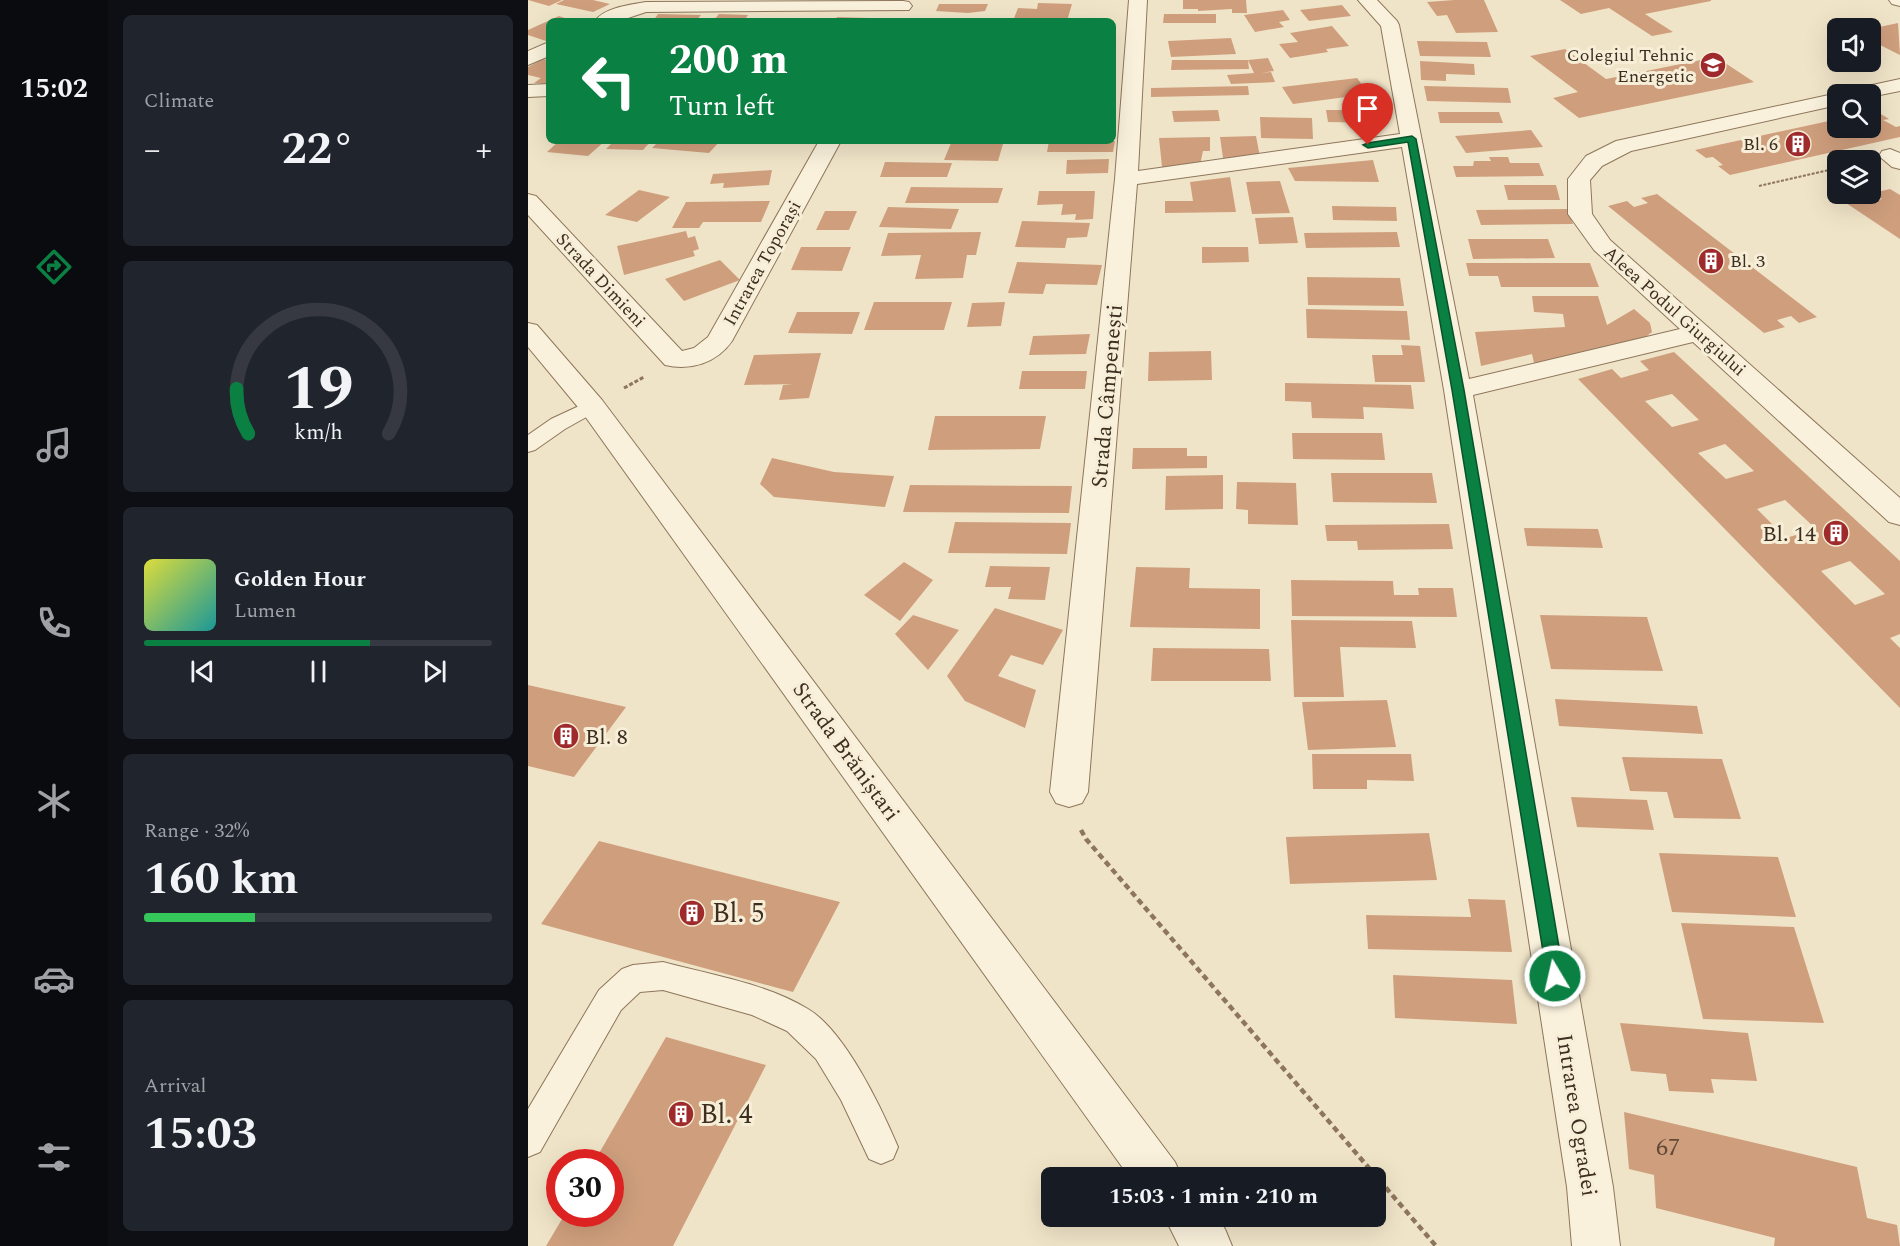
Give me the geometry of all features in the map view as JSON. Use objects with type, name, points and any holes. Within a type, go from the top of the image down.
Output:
[{"type":"street","name":"Strada Câmpenești","points":[[1069,792],[1126,179],[1138,0]]},
{"type":"street","name":"Intrarea Ogradei","points":[[1367,0],[1390,25],[1412,139],[1458,390],[1590,1187],[1596,1246]]},
{"type":"street","points":[[610,18],[623,12],[646,7],[901,9]]},
{"type":"street","points":[[528,59],[546,50]]},
{"type":"street","points":[[1881,89],[1900,85]]},
{"type":"street","points":[[528,91],[546,90]]},
{"type":"street","name":"Aleea Podul Giurgiului","points":[[1827,101],[1624,146],[1594,161],[1579,179],[1580,214],[1602,245],[1900,515]]},
{"type":"street","points":[[1126,179],[1412,139]]},
{"type":"street","name":"Intrarea Toporași","points":[[674,359],[685,360],[700,356],[719,342],[828,144]]},
{"type":"street","name":"Strada Dimieni","points":[[528,201],[674,359]]},
{"type":"street","name":"Strada Brăniștari","points":[[528,331],[592,406],[1150,1167]]},
{"type":"street","points":[[1458,390],[1697,333]]},
{"type":"street","points":[[1195,1227],[1209,1246]]},
{"type":"lane","points":[[528,445],[558,424],[592,406]]},
{"type":"lane","points":[[528,1140],[610,1000],[633,980],[663,976],[754,1001],[798,1020],[827,1048],[852,1089],[881,1147]]},
{"type":"path","points":[[1759,186],[1827,171]]},
{"type":"path","points":[[1069,792],[1075,817],[1086,839],[1436,1246]]},
{"type":"building","points":[[528,0],[562,0],[549,6]]},
{"type":"building","points":[[564,0],[593,0],[610,4],[593,12],[556,4]]},
{"type":"building","points":[[1183,0],[1246,0],[1247,13],[1232,13],[1232,9],[1198,11],[1198,9],[1183,9]]},
{"type":"building","points":[[1484,0],[1498,32],[1456,33],[1447,15],[1437,16],[1427,2]]},
{"type":"building","points":[[1560,0],[1711,1],[1645,14],[1673,32],[1652,36],[1609,8],[1581,14]]},
{"type":"building","points":[[1038,3],[1072,4],[1068,18],[1014,18],[1018,8],[1037,9]]},
{"type":"building","points":[[939,4],[988,4],[985,11],[968,13],[936,11]]},
{"type":"building","points":[[1342,5],[1351,16],[1309,21],[1300,10]]},
{"type":"building","points":[[1283,10],[1290,20],[1279,22],[1284,27],[1255,32],[1244,15]]},
{"type":"building","points":[[658,14],[701,15],[698,18],[655,18]]},
{"type":"building","points":[[719,14],[748,15],[746,18],[716,18]]},
{"type":"building","points":[[1164,14],[1216,14],[1216,23],[1163,23]]},
{"type":"building","points":[[546,22],[546,41],[528,35],[528,30]]},
{"type":"building","points":[[1898,23],[1900,55],[1881,46],[1881,27]]},
{"type":"building","points":[[1332,26],[1349,46],[1290,58],[1279,44],[1298,42],[1290,33]]},
{"type":"building","points":[[1231,38],[1236,54],[1171,57],[1168,41]]},
{"type":"building","points":[[1417,41],[1487,42],[1491,57],[1420,56]]},
{"type":"building","points":[[1565,49],[1606,79],[1716,57],[1754,82],[1579,118],[1553,98],[1578,92],[1530,56]]},
{"type":"building","points":[[1268,58],[1274,71],[1261,73],[1271,72],[1275,82],[1231,84],[1227,75],[1254,73],[1248,60]]},
{"type":"building","points":[[546,60],[546,84],[534,83],[541,78],[528,75],[528,67]]},
{"type":"building","points":[[1172,60],[1248,60],[1249,69],[1171,70]]},
{"type":"building","points":[[1420,61],[1474,64],[1475,75],[1446,74],[1446,81],[1421,80]]},
{"type":"building","points":[[1357,78],[1369,94],[1293,104],[1282,87]]},
{"type":"building","points":[[1248,86],[1249,95],[1151,97],[1151,88]]},
{"type":"building","points":[[1424,86],[1508,88],[1511,103],[1427,101]]},
{"type":"building","points":[[1218,110],[1220,121],[1174,122],[1172,111]]},
{"type":"building","points":[[1326,110],[1376,110],[1379,123],[1328,122]]},
{"type":"building","points":[[1438,112],[1499,112],[1503,123],[1440,123]]},
{"type":"building","name":"Bl. 6","points":[[1881,114],[1889,119],[1883,120],[1896,127],[1900,126],[1900,137],[1842,150],[1827,150],[1827,153],[1730,175],[1718,166],[1723,165],[1713,157],[1706,158],[1695,150],[1827,121],[1827,138],[1881,138]]},
{"type":"building","points":[[1260,117],[1312,118],[1313,139],[1261,138]]},
{"type":"building","points":[[1531,130],[1543,147],[1466,153],[1455,136]]},
{"type":"building","points":[[1256,136],[1260,157],[1223,158],[1220,137]]},
{"type":"building","points":[[1210,137],[1210,151],[1203,151],[1200,165],[1162,167],[1159,138]]},
{"type":"building","points":[[556,144],[602,144],[588,156],[547,152]]},
{"type":"building","points":[[611,144],[648,144],[643,150],[606,149]]},
{"type":"building","points":[[656,144],[717,144],[709,153],[652,148]]},
{"type":"building","points":[[951,144],[1003,144],[998,161],[944,160]]},
{"type":"building","points":[[1048,144],[1114,144],[1113,152],[1047,152]]},
{"type":"building","points":[[1489,157],[1508,157],[1510,163],[1539,163],[1544,176],[1456,177],[1453,166],[1473,166],[1474,161],[1491,161]]},
{"type":"building","points":[[1109,159],[1108,173],[1066,174],[1067,160]]},
{"type":"building","points":[[1373,160],[1379,182],[1295,181],[1288,168]]},
{"type":"building","points":[[885,162],[952,163],[947,177],[880,177]]},
{"type":"building","points":[[772,170],[769,185],[723,188],[724,183],[710,184],[713,174]]},
{"type":"building","points":[[1230,177],[1236,212],[1165,213],[1165,201],[1193,201],[1190,182]]},
{"type":"building","points":[[1280,181],[1290,213],[1252,214],[1246,182]]},
{"type":"building","points":[[1504,185],[1556,185],[1560,200],[1508,200]]},
{"type":"building","points":[[911,187],[1003,188],[998,203],[905,203]]},
{"type":"building","points":[[1890,189],[1900,195],[1900,239],[1848,204],[1881,204],[1881,191]]},
{"type":"building","points":[[639,190],[670,197],[637,222],[605,215]]},
{"type":"building","points":[[1039,191],[1095,191],[1093,219],[1075,220],[1076,214],[1061,215],[1063,204],[1037,205]]},
{"type":"building","name":"Bl. 3","points":[[1657,194],[1817,317],[1799,323],[1791,316],[1777,320],[1785,327],[1764,333],[1608,206],[1627,201],[1634,207],[1648,203],[1641,198]]},
{"type":"building","points":[[770,201],[761,222],[703,222],[699,228],[672,228],[686,202]]},
{"type":"building","points":[[1332,206],[1396,207],[1397,221],[1333,220]]},
{"type":"building","points":[[888,207],[959,209],[951,229],[879,227]]},
{"type":"building","points":[[1567,209],[1573,224],[1481,225],[1476,210]]},
{"type":"building","points":[[825,211],[857,211],[849,230],[816,230]]},
{"type":"building","points":[[1293,217],[1298,243],[1259,244],[1255,218]]},
{"type":"building","points":[[1022,221],[1090,223],[1087,237],[1067,238],[1065,248],[1015,247]]},
{"type":"building","points":[[686,231],[688,238],[695,236],[699,249],[693,251],[695,256],[624,275],[617,246]]},
{"type":"building","points":[[981,232],[976,255],[967,255],[963,278],[915,279],[921,255],[881,256],[888,233]]},
{"type":"building","points":[[1397,232],[1400,247],[1306,248],[1304,233]]},
{"type":"building","points":[[1468,239],[1548,239],[1555,258],[1473,259]]},
{"type":"building","points":[[801,247],[851,247],[842,271],[791,270]]},
{"type":"building","points":[[1202,247],[1248,247],[1249,262],[1202,263]]},
{"type":"building","points":[[720,260],[740,280],[684,301],[665,279]]},
{"type":"building","points":[[1017,262],[1102,265],[1097,285],[1046,284],[1043,294],[1008,293]]},
{"type":"building","points":[[1466,263],[1590,263],[1599,287],[1501,287],[1498,276],[1469,276]]},
{"type":"building","points":[[1307,277],[1400,278],[1404,306],[1308,305]]},
{"type":"building","points":[[1532,296],[1598,296],[1607,325],[1634,309],[1650,323],[1652,332],[1644,338],[1534,363],[1532,354],[1481,366],[1475,332],[1565,327],[1563,314],[1534,312]]},
{"type":"building","points":[[874,302],[952,302],[944,330],[864,330]]},
{"type":"building","points":[[1005,302],[1001,326],[967,327],[972,303]]},
{"type":"building","points":[[1306,309],[1407,311],[1410,340],[1307,338]]},
{"type":"building","points":[[797,312],[860,312],[852,334],[788,333]]},
{"type":"building","points":[[1090,334],[1086,354],[1029,355],[1033,336]]},
{"type":"building","points":[[1401,345],[1420,346],[1425,382],[1375,382],[1372,355],[1403,355]]},
{"type":"building","points":[[1211,351],[1212,380],[1148,381],[1149,352]]},
{"type":"building","name":"Bl. 14","points":[[1674,352],[1900,561],[1900,634],[1890,638],[1900,648],[1900,708],[1578,379],[1612,369],[1621,378],[1649,370],[1640,361]],"holes":[[[1672,394],[1699,420],[1672,427],[1645,401]],[[1725,444],[1754,471],[1726,479],[1698,453]],[[1785,500],[1816,529],[1786,538],[1757,509]],[[1850,561],[1885,594],[1855,605],[1821,571]]]},
{"type":"building","points":[[821,353],[809,398],[779,400],[783,385],[793,384],[744,385],[754,355]]},
{"type":"building","points":[[1022,371],[1087,371],[1085,389],[1019,389]]},
{"type":"building","points":[[1285,383],[1411,385],[1414,409],[1363,407],[1364,419],[1312,418],[1311,402],[1285,401]]},
{"type":"building","points":[[935,416],[1046,416],[1040,449],[928,450]]},
{"type":"building","points":[[1292,433],[1382,433],[1385,460],[1293,459]]},
{"type":"building","points":[[1133,448],[1187,448],[1187,456],[1207,456],[1207,468],[1132,469]]},
{"type":"building","points":[[772,458],[834,472],[894,476],[885,507],[774,497],[760,484]]},
{"type":"building","points":[[1331,473],[1432,473],[1437,503],[1333,502]]},
{"type":"building","points":[[1223,475],[1223,509],[1165,510],[1166,476]]},
{"type":"building","points":[[1237,482],[1296,483],[1298,525],[1248,524],[1248,510],[1236,509]]},
{"type":"building","points":[[910,485],[1072,486],[1069,513],[903,512]]},
{"type":"building","points":[[955,522],[1071,523],[1067,554],[948,553]]},
{"type":"building","points":[[1449,524],[1453,549],[1358,550],[1357,541],[1327,541],[1325,525]]},
{"type":"building","points":[[1524,528],[1598,529],[1603,548],[1527,546]]},
{"type":"building","points":[[904,562],[933,580],[900,621],[864,595]]},
{"type":"building","points":[[990,566],[1050,567],[1045,600],[1008,599],[1011,587],[985,587]]},
{"type":"building","points":[[1136,567],[1190,568],[1189,588],[1260,589],[1260,629],[1130,627]]},
{"type":"building","points":[[1291,580],[1393,581],[1394,595],[1419,595],[1418,588],[1453,588],[1457,617],[1292,616]]},
{"type":"building","points":[[995,608],[1063,630],[1043,665],[1011,655],[998,676],[1036,690],[1025,728],[965,701],[947,676]]},
{"type":"building","points":[[913,615],[959,630],[928,670],[895,634]]},
{"type":"building","points":[[1540,615],[1647,617],[1663,671],[1551,669]]},
{"type":"building","points":[[1291,620],[1412,621],[1416,648],[1340,647],[1344,697],[1294,697]]},
{"type":"building","points":[[1153,648],[1269,649],[1271,681],[1151,681]]},
{"type":"building","name":"Bl. 8","points":[[528,685],[626,707],[574,777],[528,766]]},
{"type":"building","points":[[1555,699],[1697,706],[1703,734],[1559,726]]},
{"type":"building","points":[[1387,700],[1396,747],[1308,750],[1302,702]]},
{"type":"building","points":[[1312,754],[1411,754],[1414,781],[1367,780],[1367,789],[1313,789]]},
{"type":"building","points":[[1622,757],[1722,759],[1741,819],[1674,818],[1667,792],[1630,791]]},
{"type":"building","points":[[1571,797],[1647,800],[1654,830],[1577,827]]},
{"type":"building","points":[[1429,833],[1437,880],[1290,884],[1286,837]]},
{"type":"building","name":"Bl. 5","points":[[599,841],[840,902],[793,992],[541,924]]},
{"type":"building","points":[[1659,853],[1778,857],[1796,917],[1672,912]]},
{"type":"building","points":[[1468,899],[1505,900],[1512,952],[1368,949],[1366,915],[1471,917]]},
{"type":"building","points":[[1681,923],[1794,927],[1824,1023],[1703,1019]]},
{"type":"building","points":[[1393,975],[1512,980],[1517,1024],[1395,1018]]},
{"type":"building","points":[[1620,1023],[1748,1033],[1757,1081],[1711,1079],[1714,1093],[1669,1091],[1666,1074],[1631,1071]]},
{"type":"building","name":"Bl. 4","points":[[666,1037],[766,1065],[673,1246],[546,1246],[557,1227],[624,1227],[624,1149],[601,1149]]},
{"type":"building","points":[[1624,1112],[1857,1167],[1867,1218],[1897,1225],[1900,1246],[1774,1246],[1775,1238],[1656,1208],[1654,1175],[1629,1169]]},
{"type":"place","name":"Colegiul Tehnic Energetic","points":[[1713,65]]},
{"type":"place","name":"Bl. 6","points":[[1798,144]]},
{"type":"place","name":"Bl. 3","points":[[1711,261]]},
{"type":"place","name":"Bl. 14","points":[[1836,533]]},
{"type":"place","name":"Bl. 8","points":[[566,736]]},
{"type":"place","name":"Bl. 5","points":[[692,913]]},
{"type":"place","name":"Bl. 4","points":[[681,1114]]},
{"type":"route","points":[[1368,145],[1412,139],[1458,390],[1555,976]]}]
